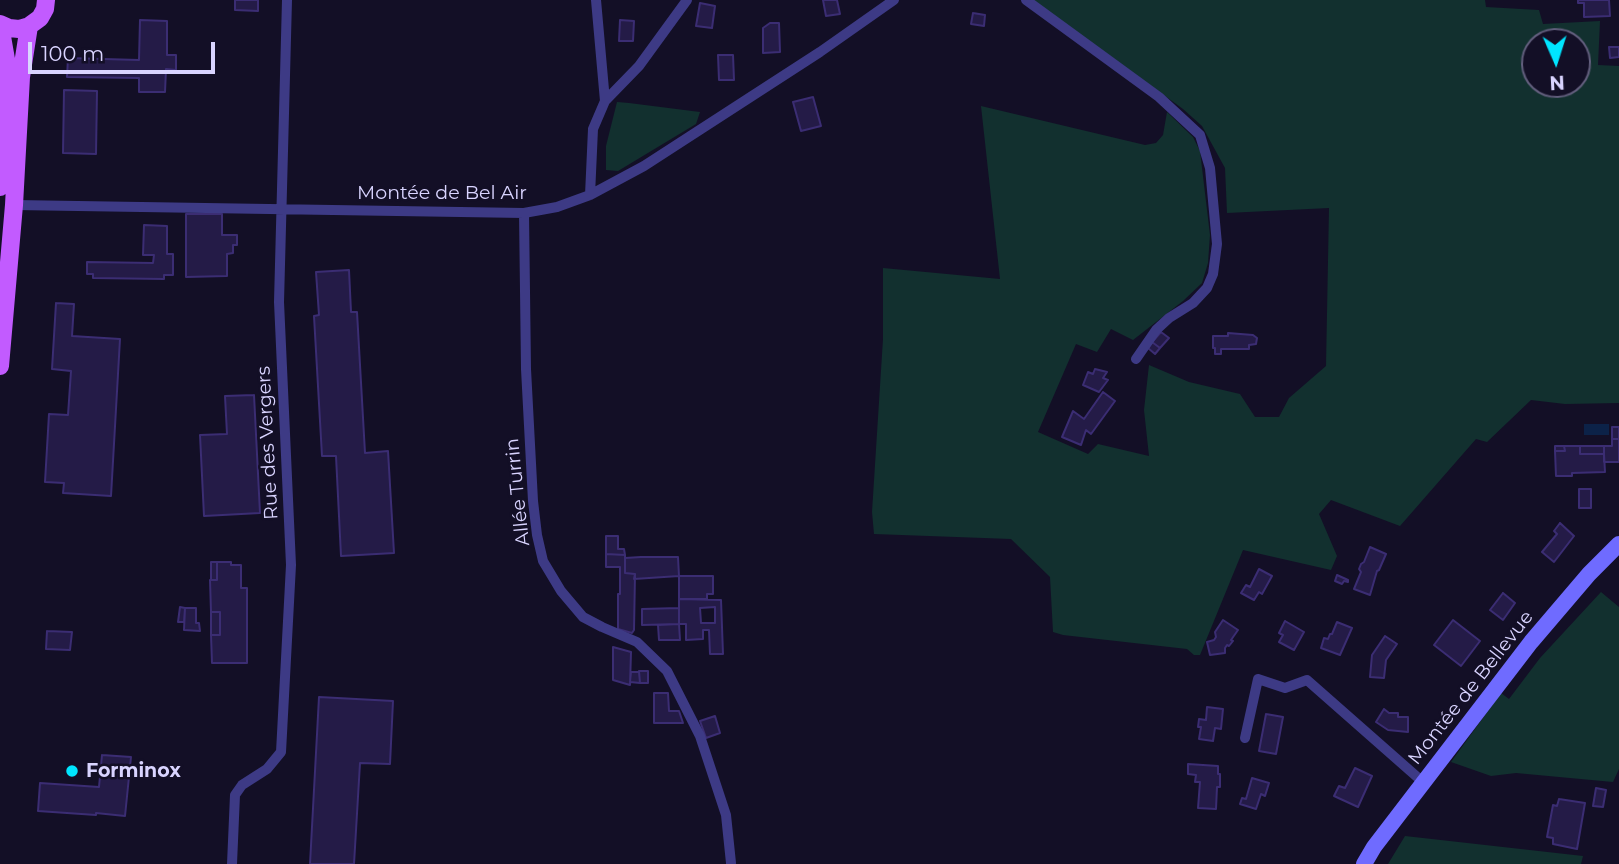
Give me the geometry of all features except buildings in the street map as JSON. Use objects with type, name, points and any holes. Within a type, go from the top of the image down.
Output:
[{"type":"main road","points":[[0,366],[14,205],[21,77],[35,22],[45,9],[46,0]]},
{"type":"main road","points":[[0,24],[19,29],[35,22]]},
{"type":"main road","points":[[0,24],[7,65],[0,187]]},
{"type":"main road","name":"Montée de Bellevue","points":[[1364,864],[1374,856],[1424,783],[1531,642],[1589,574],[1619,544]]},
{"type":"street","points":[[35,22],[59,0]]},
{"type":"street","name":"Rue des Vergers","points":[[232,864],[235,795],[242,785],[267,769],[281,752],[291,565],[279,302],[287,0]]},
{"type":"street","points":[[596,0],[605,102]]},
{"type":"street","points":[[590,195],[593,129],[605,102],[639,66],[687,0]]},
{"type":"street","name":"Montée de Bel Air","points":[[14,205],[524,213],[558,207],[590,195],[644,166],[820,52],[894,0]]},
{"type":"street","points":[[1026,0],[1159,97],[1200,135],[1210,168],[1217,244],[1213,274],[1207,288],[1193,303],[1156,330],[1136,359]]},
{"type":"street","name":"Allée Turrin","points":[[524,213],[526,369],[533,501],[543,561],[561,591],[583,617],[637,642],[667,671],[700,736],[726,815],[731,863]]},
{"type":"street","points":[[1245,738],[1258,679],[1285,688],[1307,680],[1424,783]]},
{"type":"green space","points":[[1033,0],[1485,0],[1486,7],[1539,10],[1543,24],[1600,21],[1598,65],[1619,66],[1619,403],[1565,404],[1531,400],[1487,442],[1476,439],[1400,526],[1331,500],[1319,514],[1337,556],[1331,570],[1243,550],[1200,655],[1194,655],[1187,649],[1053,632],[1050,577],[1011,539],[874,534],[872,512],[883,339],[883,268],[1000,279],[981,106],[1145,145],[1156,143],[1163,135],[1167,112],[1193,137],[1200,151],[1210,235],[1208,263],[1202,283],[1133,340],[1111,329],[1097,352],[1076,344],[1038,432],[1088,454],[1098,444],[1149,456],[1144,410],[1149,365],[1189,382],[1240,394],[1255,417],[1279,417],[1289,398],[1326,366],[1329,208],[1227,213],[1225,168],[1202,126],[1183,109]]},
{"type":"green space","points":[[617,102],[700,112],[696,124],[618,171],[606,170],[606,146]]},
{"type":"green space","points":[[1601,592],[1619,607],[1619,769],[1613,782],[1516,773],[1491,776],[1451,762],[1501,693],[1509,699],[1540,658]]},
{"type":"green space","points":[[1405,836],[1583,856],[1581,864],[1388,864]]},
{"type":"water","points":[[1584,424],[1609,424],[1609,435],[1584,435]]},
{"type":"place","name":"Forminox","points":[[72,771]]}]
